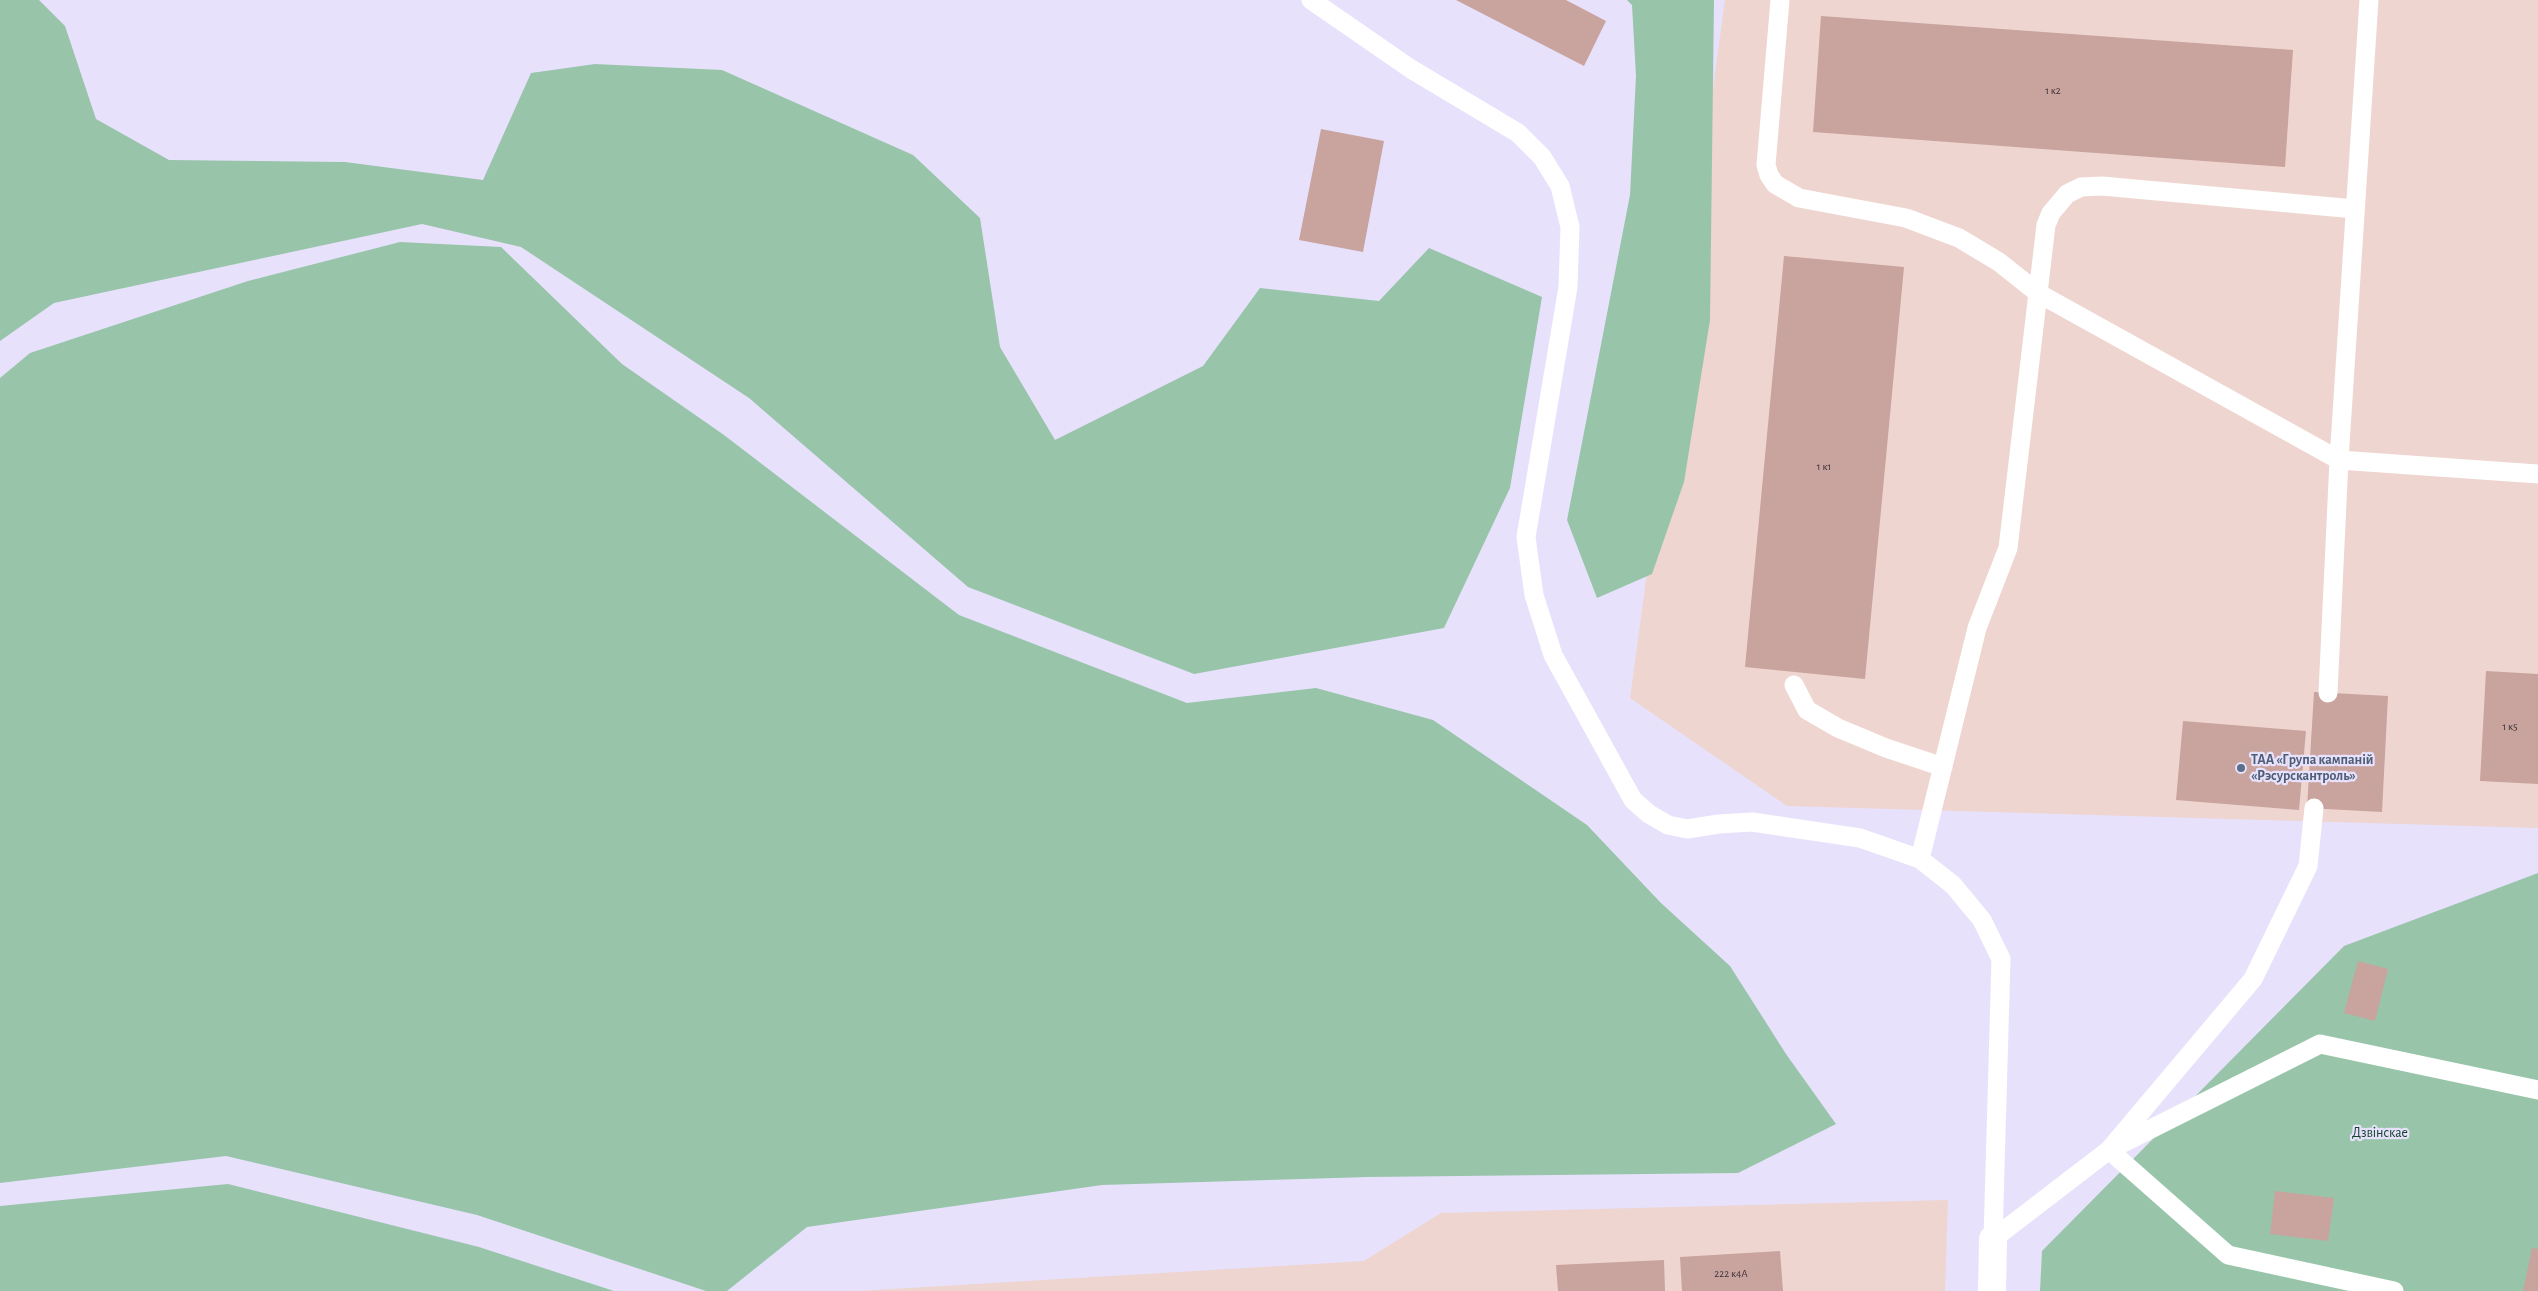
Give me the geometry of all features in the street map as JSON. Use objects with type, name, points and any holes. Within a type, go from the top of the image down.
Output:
[{"type":"street","points":[[1992,1291],[1993,1239]]},
{"type":"lane","points":[[1312,0],[1412,69],[1518,133],[1542,158],[1560,186],[1570,227],[1568,287],[1526,537],[1534,595],[1553,655],[1634,800],[1649,814],[1668,825],[1687,830],[1718,824],[1752,822],[1811,833],[1860,838],[1920,859],[1953,885],[1982,920],[2001,959],[1993,1239]]},
{"type":"lane","points":[[1780,0],[1766,165],[1769,175],[1775,184],[1799,198],[1906,218],[1959,238],[1999,262],[2038,293],[2339,460],[2538,474]]},
{"type":"lane","points":[[2328,693],[2339,460],[2369,0]]},
{"type":"lane","points":[[1920,859],[1977,628],[2008,548],[2046,225],[2051,213],[2067,194],[2081,187],[2102,186],[2355,210]]},
{"type":"lane","points":[[1794,685],[1807,710],[1838,728],[1886,748],[1943,767]]},
{"type":"lane","points":[[2109,1150],[2253,979],[2308,866],[2314,808]]},
{"type":"lane","points":[[1993,1239],[2109,1150],[2320,1044],[2538,1090]]},
{"type":"lane","points":[[2109,1150],[2228,1255],[2394,1291]]},
{"type":"shaded area","points":[[1725,0],[2538,0],[2538,828],[1787,806],[1630,698]]},
{"type":"shaded area","points":[[1948,1200],[1945,1291],[858,1291],[1364,1261],[1441,1213]]},
{"type":"green space","points":[[0,0],[39,0],[65,26],[96,119],[169,160],[345,162],[483,180],[531,73],[595,64],[722,70],[913,155],[980,218],[1000,347],[1055,440],[1203,366],[1260,288],[1379,301],[1429,248],[1542,297],[1510,488],[1444,628],[1194,674],[968,587],[749,398],[521,247],[422,224],[54,303],[0,341]]},
{"type":"green space","points":[[1627,0],[1714,0],[1710,320],[1684,482],[1652,574],[1597,598],[1567,520],[1630,195],[1636,76],[1632,5]]},
{"type":"green space","points":[[400,242],[501,247],[622,364],[724,435],[959,615],[1187,703],[1316,688],[1433,720],[1587,825],[1661,903],[1730,966],[1786,1054],[1836,1124],[1738,1173],[1368,1177],[1102,1185],[807,1227],[727,1291],[706,1291],[477,1215],[226,1156],[0,1183],[0,378],[30,353],[248,281]]},
{"type":"green space","name":"Дзвінскае","points":[[2538,873],[2538,1291],[2040,1291],[2042,1251],[2344,946]]},
{"type":"green space","points":[[228,1184],[479,1247],[614,1291],[0,1291],[0,1206]]},
{"type":"building","points":[[1456,0],[1566,0],[1606,21],[1584,66]]},
{"type":"building","points":[[1821,16],[2293,50],[2285,167],[1813,132]]},
{"type":"building","points":[[1321,129],[1384,141],[1363,252],[1299,240]]},
{"type":"building","points":[[1784,256],[1904,267],[1865,679],[1745,667]]},
{"type":"building","points":[[2486,671],[2538,674],[2538,784],[2480,781]]},
{"type":"building","points":[[2314,692],[2388,696],[2382,812],[2307,808]]},
{"type":"building","points":[[2183,721],[2306,731],[2299,810],[2176,800]]},
{"type":"building","points":[[2358,961],[2388,969],[2375,1021],[2344,1013]]},
{"type":"building","points":[[2275,1191],[2334,1198],[2328,1241],[2270,1234]]},
{"type":"building","points":[[2532,1248],[2538,1249],[2538,1291],[2523,1291]]},
{"type":"building","points":[[1780,1251],[1783,1291],[1682,1291],[1680,1257]]},
{"type":"building","points":[[1664,1260],[1665,1291],[1558,1291],[1556,1265]]},
{"type":"place","name":"ТАА «Група кампаній «Рэсурскантроль»","points":[[2241,768]]}]
